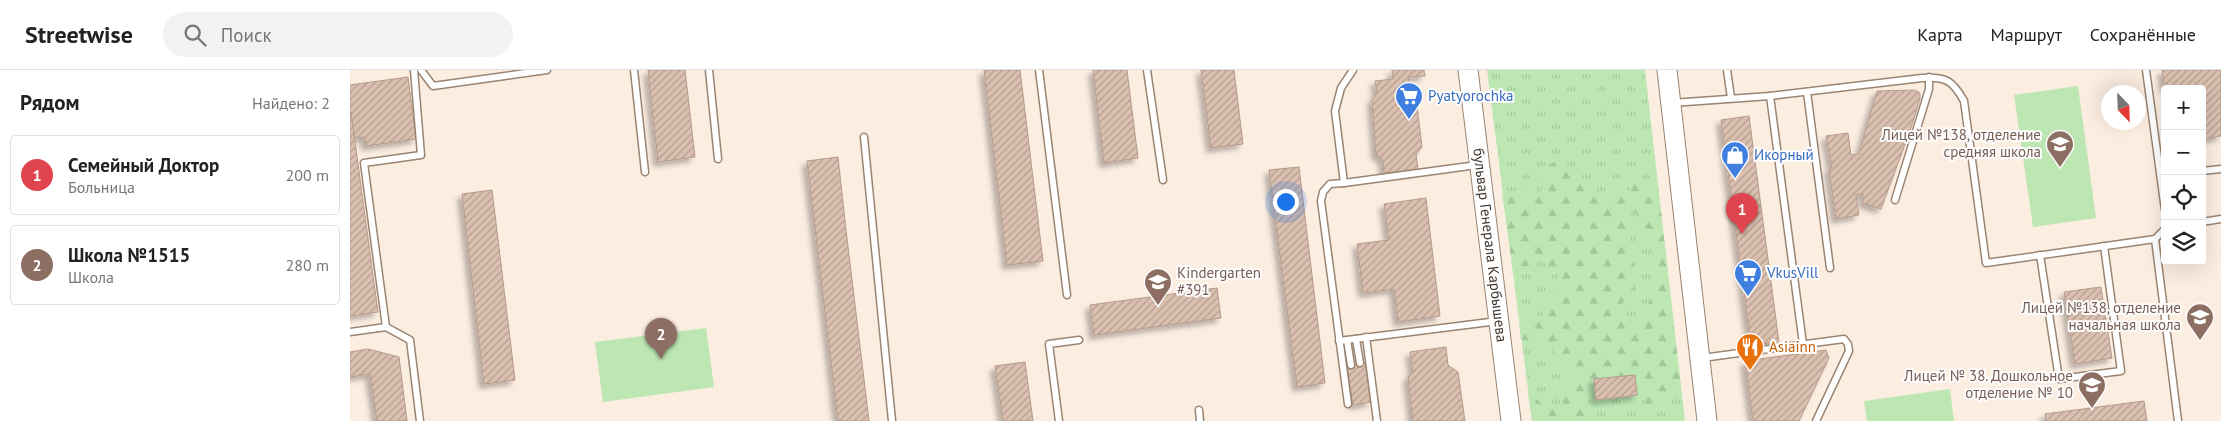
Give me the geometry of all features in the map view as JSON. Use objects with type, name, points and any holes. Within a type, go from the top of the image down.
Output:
[{"type":"street","name":"бульвар Генерала Карбышева","points":[[1468,70],[1511,421]]},
{"type":"street","points":[[1667,70],[1707,421]]},
{"type":"lane","points":[[386,327],[364,163],[421,155],[414,70]]},
{"type":"lane","points":[[425,72],[433,86],[547,70]]},
{"type":"lane","points":[[634,70],[645,172]]},
{"type":"lane","points":[[710,70],[718,159]]},
{"type":"lane","points":[[1039,70],[1067,296]]},
{"type":"lane","points":[[1147,70],[1163,180]]},
{"type":"lane","points":[[1344,183],[1335,112],[1341,88],[1353,70]]},
{"type":"lane","points":[[1728,70],[1731,98]]},
{"type":"lane","points":[[2146,70],[2163,175]]},
{"type":"lane","points":[[1670,103],[1770,96],[1929,77],[1944,80],[1955,86],[1964,101],[1986,263],[2155,239],[2161,233]]},
{"type":"lane","points":[[1895,200],[1929,89],[1929,77]]},
{"type":"lane","points":[[1807,92],[1830,268]]},
{"type":"lane","points":[[1770,96],[1803,344]]},
{"type":"lane","points":[[864,137],[892,421]]},
{"type":"lane","points":[[1348,404],[1321,201],[1323,192],[1330,184],[1480,165]]},
{"type":"lane","points":[[2206,170],[2221,168]]},
{"type":"lane","points":[[2206,221],[2221,219]]},
{"type":"lane","points":[[2155,239],[2178,421]]},
{"type":"lane","points":[[2040,255],[2059,379],[2121,371],[2104,246]]},
{"type":"lane","points":[[1339,341],[1499,320]]},
{"type":"lane","points":[[350,332],[386,327],[410,340],[420,421]]},
{"type":"lane","points":[[1366,337],[1377,421]]},
{"type":"lane","points":[[1356,339],[1360,363]]},
{"type":"lane","points":[[1700,358],[1841,339],[1847,341],[1849,348],[1816,421]]},
{"type":"lane","points":[[1059,421],[1049,344],[1079,340]]},
{"type":"lane","points":[[1347,340],[1352,364]]},
{"type":"lane","points":[[1199,410],[1200,421]]},
{"type":"green space","points":[[1487,70],[1645,70],[1685,421],[1532,421]]},
{"type":"green space","points":[[2078,86],[2096,218],[2033,227],[2014,95]]},
{"type":"green space","points":[[1561,158],[1608,203],[1626,194],[1636,177],[1658,186],[1681,390],[1654,396],[1658,421],[1647,421],[1643,394],[1630,381],[1594,379],[1586,389],[1594,421],[1532,421],[1528,393],[1532,393],[1543,406],[1557,408],[1571,378],[1547,342],[1521,340],[1519,324],[1541,317],[1555,297],[1558,274],[1541,261],[1513,272],[1502,193],[1520,190],[1541,198],[1543,168]],"holes":[[[1635,211],[1659,272],[1647,284],[1650,301],[1646,318],[1626,318],[1621,305],[1636,285],[1629,219]]]},
{"type":"green space","points":[[706,328],[714,387],[603,402],[595,342]]},
{"type":"green space","points":[[1950,389],[1954,421],[1867,421],[1864,401]]},
{"type":"building","points":[[648,70],[685,70],[695,157],[658,162]]},
{"type":"building","points":[[984,70],[1020,70],[1043,261],[1007,265]]},
{"type":"building","points":[[1093,70],[1127,70],[1138,158],[1104,163]]},
{"type":"building","points":[[1201,70],[1234,70],[1243,144],[1211,148]]},
{"type":"building","points":[[1392,70],[1424,70],[1425,76],[1408,77],[1410,91],[1416,97],[1422,147],[1416,154],[1418,170],[1384,173],[1383,160],[1376,154],[1372,101],[1377,93],[1375,81],[1393,79]]},
{"type":"building","points":[[2162,70],[2221,70],[2221,136],[2206,138],[2206,85],[2164,85]]},
{"type":"building","points":[[408,77],[416,139],[366,146],[365,137],[354,138],[350,113],[350,85]]},
{"type":"building","points":[[1915,90],[1920,93],[1920,99],[1881,209],[1863,203],[1863,194],[1856,195],[1859,215],[1836,219],[1829,169],[1832,168],[1826,136],[1848,133],[1851,155],[1859,154],[1877,91]]},
{"type":"building","points":[[350,113],[378,312],[350,316]]},
{"type":"building","points":[[1749,116],[1779,342],[1751,345],[1721,120]]},
{"type":"building","points":[[838,157],[869,421],[838,421],[807,161]]},
{"type":"building","points":[[1299,167],[1325,383],[1297,387],[1269,170]]},
{"type":"building","points":[[492,190],[515,380],[484,384],[462,194]]},
{"type":"building","points":[[1426,198],[1440,316],[1398,322],[1394,289],[1363,293],[1357,244],[1389,240],[1384,204]]},
{"type":"building","points":[[2101,287],[2112,358],[2075,364],[2064,292]]},
{"type":"building","points":[[1217,288],[1221,318],[1094,335],[1090,305]]},
{"type":"building","points":[[1446,347],[1448,365],[1458,372],[1465,421],[1413,421],[1408,377],[1413,372],[1410,352]]},
{"type":"building","points":[[368,349],[399,357],[407,421],[377,421],[370,374],[350,377],[350,352]]},
{"type":"building","points":[[1826,350],[1829,358],[1799,421],[1753,421],[1745,361]]},
{"type":"building","points":[[1025,362],[1033,421],[1003,421],[995,366]]},
{"type":"building","points":[[1365,363],[1371,402],[1353,405],[1347,365]]},
{"type":"building","points":[[1635,375],[1637,395],[1596,400],[1594,379]]},
{"type":"building","points":[[2144,401],[2147,421],[2046,421],[2045,414]]},
{"type":"place","name":"Pyatyorochka","points":[[1409,120]]},
{"type":"place","name":"Лицей №138, отделение средняя школа","points":[[2060,168]]},
{"type":"place","name":"Икорный","points":[[1735,179]]},
{"type":"place","name":"Семейный Доктор","points":[[1742,234]]},
{"type":"place","name":"VkusVill","points":[[1748,297]]},
{"type":"place","name":"Kindergarten #391","points":[[1158,306]]},
{"type":"place","name":"Лицей №138, отделение начальная школа","points":[[2200,341]]},
{"type":"place","name":"Школа №1515","points":[[661,359]]},
{"type":"place","name":"Asiainn","points":[[1750,371]]},
{"type":"place","name":"Лицей № 38. Дошкольное отделение № 10","points":[[2092,409]]}]
